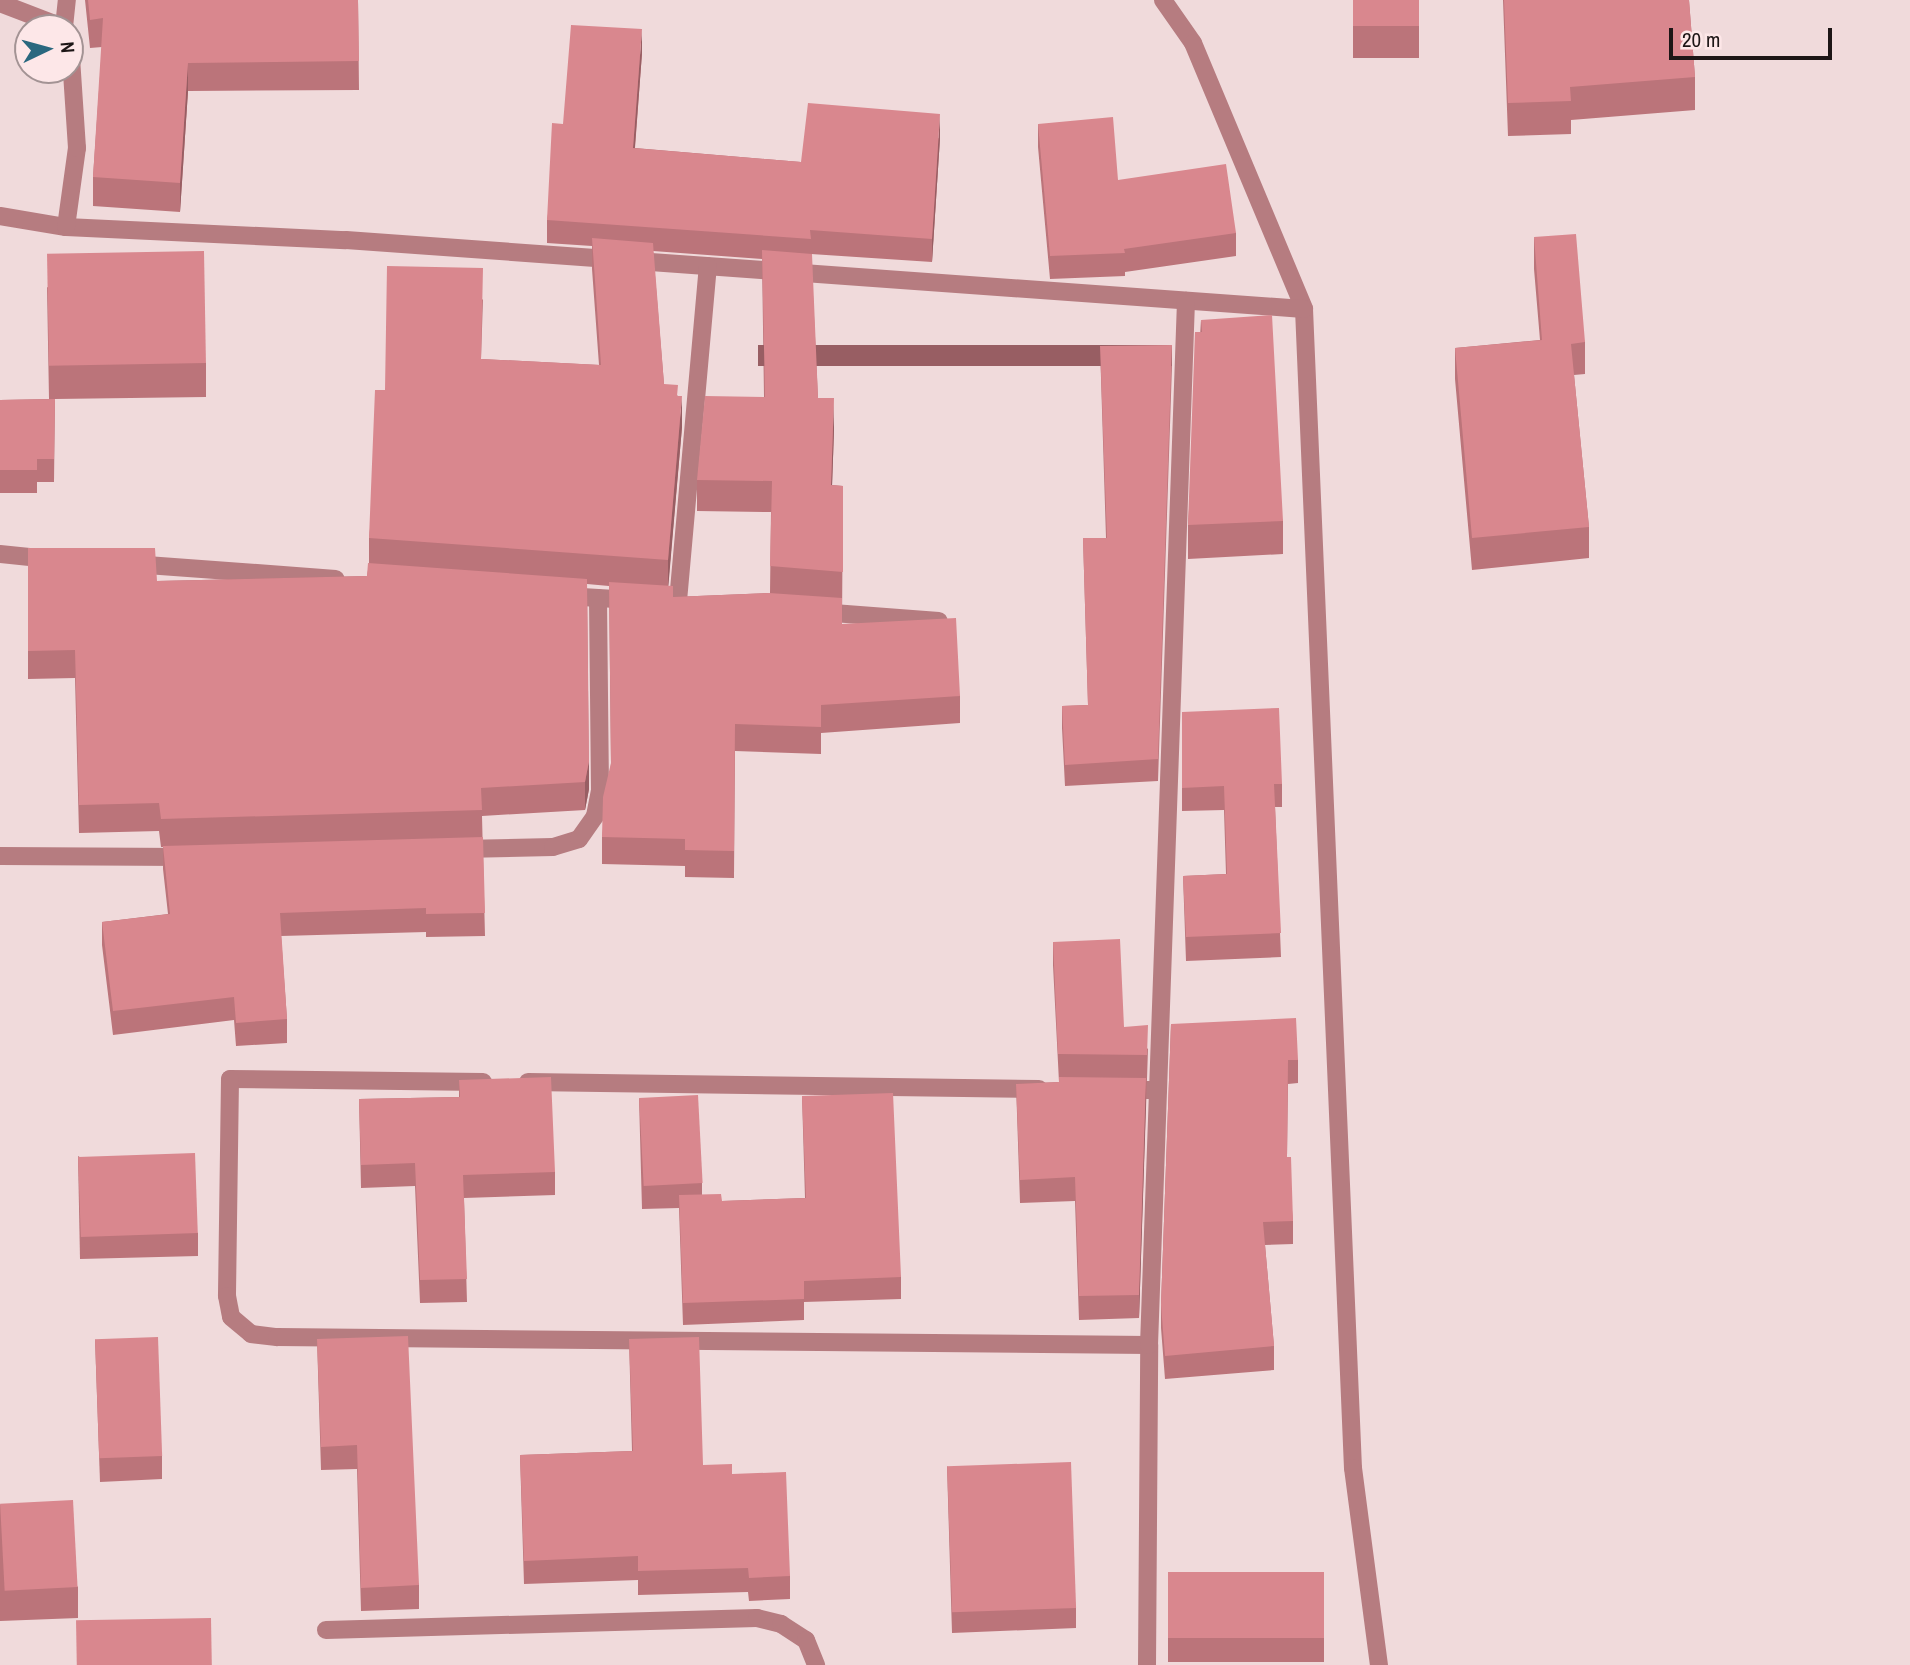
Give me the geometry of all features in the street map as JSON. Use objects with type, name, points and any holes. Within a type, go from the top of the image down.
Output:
[{"type":"street","points":[[1163,0],[1193,43],[1304,309],[1353,1468],[1378,1665]]},
{"type":"street","points":[[0,3],[25,14]]},
{"type":"street","points":[[66,227],[76,148],[70,84]]},
{"type":"street","points":[[0,216],[66,227],[346,240],[1304,309]]},
{"type":"street","points":[[543,594],[685,602],[708,266]]},
{"type":"street","points":[[1147,1665],[1149,1345],[1186,301]]},
{"type":"street","points":[[0,554],[65,560]]},
{"type":"street","points":[[118,564],[351,580]]},
{"type":"street","points":[[442,850],[553,847],[579,839],[594,816],[600,790],[598,598]]},
{"type":"street","points":[[802,610],[939,621]]},
{"type":"street","points":[[0,856],[96,860],[207,857]]},
{"type":"street","points":[[1061,1089],[230,1079],[227,1296],[231,1317],[251,1334],[277,1337],[1149,1345]]},
{"type":"street","points":[[1103,1090],[1158,1090]]},
{"type":"street","points":[[326,1630],[757,1618],[781,1624],[806,1640],[816,1665]]},
{"type":"building","points":[[88,0],[358,0],[359,61],[188,63],[180,183],[93,177],[103,18],[90,20]]},
{"type":"building","points":[[1353,0],[1419,0],[1419,26],[1353,26]]},
{"type":"building","points":[[1504,0],[1689,0],[1695,77],[1570,87],[1571,101],[1508,103]]},
{"type":"building","points":[[571,25],[642,29],[633,148],[801,162],[808,103],[940,114],[932,239],[810,230],[811,239],[547,220],[552,123],[563,124]]},
{"type":"building","points":[[1113,117],[1118,180],[1226,164],[1236,233],[1124,249],[1125,253],[1050,256],[1038,124]]},
{"type":"building","points":[[1576,234],[1585,342],[1571,344],[1589,527],[1472,538],[1455,348],[1542,340],[1534,237]]},
{"type":"building","points":[[592,238],[653,243],[664,384],[678,385],[677,396],[682,396],[668,560],[369,538],[375,390],[385,390],[387,266],[483,268],[481,359],[601,365]]},
{"type":"building","points":[[762,250],[812,254],[818,398],[834,398],[831,485],[843,486],[843,572],[770,566],[772,481],[697,480],[705,396],[765,397]]},
{"type":"building","points":[[204,251],[206,363],[49,366],[47,254]]},
{"type":"building","points":[[1272,315],[1283,521],[1188,525],[1195,332],[1202,332],[1201,320]]},
{"type":"building","points":[[1172,345],[1158,759],[1065,765],[1062,706],[1088,705],[1083,538],[1107,538],[1100,346]]},
{"type":"building","points":[[55,399],[54,459],[37,459],[37,470],[0,470],[0,400]]},
{"type":"building","points":[[28,548],[155,548],[157,581],[367,576],[368,563],[587,579],[589,761],[585,782],[481,788],[482,810],[161,819],[159,803],[79,805],[75,650],[28,651]]},
{"type":"building","points":[[609,582],[673,586],[673,597],[769,593],[842,598],[842,624],[956,618],[960,696],[821,705],[821,727],[735,724],[734,851],[685,850],[685,839],[602,837],[603,797],[611,763]]},
{"type":"building","points":[[1279,708],[1282,784],[1274,784],[1281,933],[1186,937],[1183,876],[1227,874],[1224,786],[1182,788],[1182,712]]},
{"type":"building","points":[[483,837],[485,913],[426,914],[426,908],[280,913],[287,1019],[236,1023],[234,997],[113,1011],[102,922],[170,914],[163,846]]},
{"type":"building","points":[[1120,939],[1124,1027],[1148,1025],[1147,1055],[1058,1054],[1053,942]]},
{"type":"building","points":[[1296,1018],[1298,1060],[1288,1060],[1287,1157],[1291,1157],[1293,1221],[1263,1222],[1274,1346],[1165,1356],[1161,1305],[1171,1024]]},
{"type":"building","points":[[551,1077],[555,1172],[463,1175],[467,1279],[420,1280],[415,1163],[361,1165],[359,1099],[460,1097],[459,1080]]},
{"type":"building","points":[[1059,1077],[1146,1078],[1139,1295],[1079,1296],[1075,1177],[1020,1180],[1016,1084],[1059,1082]]},
{"type":"building","points":[[893,1093],[901,1277],[804,1281],[804,1299],[683,1303],[679,1195],[721,1194],[722,1201],[806,1198],[802,1096]]},
{"type":"building","points":[[698,1095],[703,1183],[644,1186],[639,1098]]},
{"type":"building","points":[[195,1153],[198,1233],[81,1237],[78,1157]]},
{"type":"building","points":[[408,1336],[419,1585],[361,1588],[357,1445],[321,1447],[317,1339]]},
{"type":"building","points":[[158,1337],[162,1456],[99,1458],[95,1339]]},
{"type":"building","points":[[699,1337],[703,1465],[732,1464],[732,1474],[786,1472],[790,1576],[749,1578],[748,1568],[638,1571],[638,1556],[524,1561],[520,1455],[633,1451],[629,1339]]},
{"type":"building","points":[[1071,1462],[1076,1608],[952,1612],[947,1466]]},
{"type":"building","points":[[73,1500],[78,1587],[5,1591],[0,1504]]},
{"type":"building","points":[[1168,1572],[1324,1572],[1324,1638],[1168,1638]]},
{"type":"building","points":[[211,1618],[212,1665],[77,1665],[76,1620]]}]
